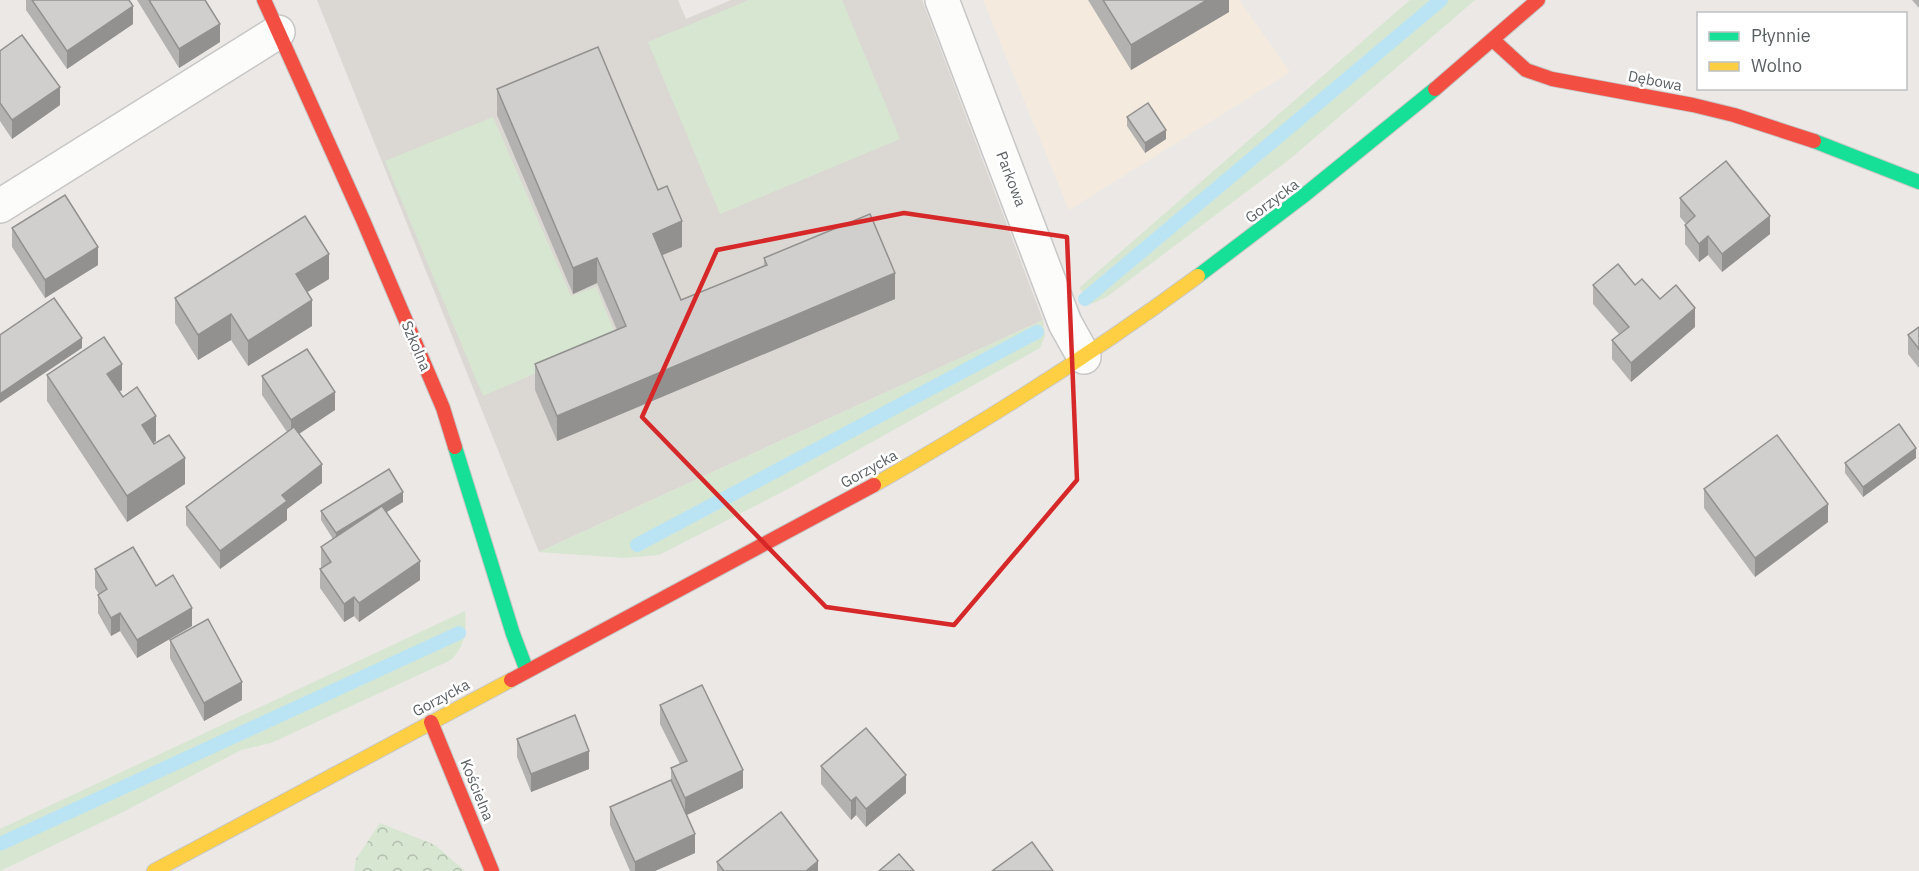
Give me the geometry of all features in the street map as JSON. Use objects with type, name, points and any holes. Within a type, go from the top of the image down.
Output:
[{"type":"main road","name":"Szkolna","points":[[264,0],[363,220],[442,408],[513,634],[527,671]]},
{"type":"main road","name":"Gorzycka","points":[[154,871],[902,470],[1013,403],[1174,294],[1292,207],[1381,136],[1538,0]]},
{"type":"main road","name":"Dębowa","points":[[1493,40],[1526,70],[1552,79],[1693,105],[1734,115],[1822,143],[1919,182]]},
{"type":"main road","name":"Kościelna","points":[[431,722],[492,871]]},
{"type":"street","name":"Parkowa","points":[[942,0],[1065,323],[1084,357]]},
{"type":"street","points":[[0,206],[278,32]]},
{"type":"highlighted area","points":[[904,213],[1067,237],[1077,480],[954,625],[826,607],[642,417],[717,250]]},
{"type":"shaded area","points":[[317,0],[678,0],[686,19],[731,0],[922,0],[1043,320],[539,552]]},
{"type":"shaded area","points":[[983,0],[1239,0],[1290,72],[1069,210]]},
{"type":"green space","points":[[749,0],[842,0],[900,139],[720,214],[648,42]]},
{"type":"green space","points":[[1410,0],[1475,0],[1290,159],[1108,296],[1092,304],[1079,288]]},
{"type":"green space","points":[[493,117],[571,296],[596,287],[617,338],[483,396],[385,161]]},
{"type":"green space","points":[[1043,320],[1045,336],[1040,348],[788,489],[659,555],[624,558],[539,552]]},
{"type":"green space","points":[[465,611],[464,638],[451,660],[271,743],[241,750],[123,812],[0,871],[0,829]]},
{"type":"green space","points":[[380,823],[435,845],[465,871],[354,871],[356,859]]},
{"type":"building","points":[[32,0],[129,0],[133,6],[67,51]]},
{"type":"building","points":[[149,0],[205,0],[220,24],[179,49]]},
{"type":"building","points":[[1103,0],[1207,0],[1131,45]]},
{"type":"building","points":[[22,35],[60,87],[12,120],[0,103],[0,51]]},
{"type":"building","points":[[598,47],[658,190],[667,186],[682,221],[653,234],[681,300],[767,265],[764,258],[870,214],[895,273],[557,416],[535,364],[626,326],[597,258],[573,268],[497,89]]},
{"type":"building","points":[[1148,103],[1166,130],[1145,143],[1127,117]]},
{"type":"building","points":[[1726,161],[1770,216],[1722,254],[1708,236],[1699,244],[1685,225],[1695,216],[1680,198]]},
{"type":"building","points":[[65,195],[98,247],[45,280],[12,228]]},
{"type":"building","points":[[305,216],[329,254],[296,274],[312,300],[248,341],[231,314],[198,335],[175,298]]},
{"type":"building","points":[[1618,264],[1635,285],[1642,279],[1660,299],[1676,285],[1695,308],[1631,363],[1612,340],[1629,327],[1593,285]]},
{"type":"building","points":[[54,298],[82,338],[0,394],[0,335]]},
{"type":"building","points":[[1919,327],[1919,349],[1908,335]]},
{"type":"building","points":[[104,337],[122,364],[107,374],[123,397],[137,387],[156,416],[142,425],[154,444],[169,435],[185,458],[127,496],[47,375]]},
{"type":"building","points":[[307,349],[335,392],[291,420],[262,376]]},
{"type":"building","points":[[1899,424],[1916,448],[1863,487],[1845,463]]},
{"type":"building","points":[[294,427],[322,464],[282,495],[287,501],[220,551],[186,507]]},
{"type":"building","points":[[1777,435],[1828,504],[1755,558],[1704,489]]},
{"type":"building","points":[[389,469],[403,492],[336,533],[321,511]]},
{"type":"building","points":[[382,506],[420,561],[359,603],[354,597],[344,604],[320,569],[331,562],[321,547]]},
{"type":"building","points":[[133,547],[156,586],[173,575],[192,608],[137,640],[120,613],[111,618],[98,595],[107,589],[95,569]]},
{"type":"building","points":[[208,619],[242,682],[204,703],[170,640]]},
{"type":"building","points":[[702,685],[743,770],[685,798],[671,768],[687,761],[660,705]]},
{"type":"building","points":[[575,715],[589,751],[531,774],[517,739]]},
{"type":"building","points":[[866,728],[906,775],[866,809],[856,797],[851,801],[821,766]]},
{"type":"building","points":[[671,780],[695,834],[635,862],[610,807]]},
{"type":"building","points":[[781,812],[818,861],[806,871],[724,871],[717,862]]},
{"type":"building","points":[[1032,842],[1053,871],[992,871]]},
{"type":"building","points":[[899,854],[914,871],[879,871]]},
{"type":"waterway","points":[[1085,299],[1441,0]]},
{"type":"waterway","points":[[637,545],[1037,332]]},
{"type":"waterway","points":[[0,844],[459,633]]},
{"type":"traffic: fast","points":[[1198,276],[1302,197],[1435,89]]},
{"type":"traffic: fast","points":[[1814,141],[1919,182]]},
{"type":"traffic: fast","points":[[455,447],[513,634],[527,671]]},
{"type":"traffic: slow","points":[[874,485],[1039,385],[1198,276]]},
{"type":"traffic: slow","points":[[154,871],[511,680]]},
{"type":"traffic: jam","points":[[264,0],[363,220],[443,408],[455,447]]},
{"type":"traffic: jam","points":[[1435,89],[1538,0]]},
{"type":"traffic: jam","points":[[1493,40],[1526,70],[1552,79],[1693,105],[1734,115],[1814,141]]},
{"type":"traffic: jam","points":[[511,680],[874,485]]},
{"type":"traffic: jam","points":[[431,722],[492,871]]}]
